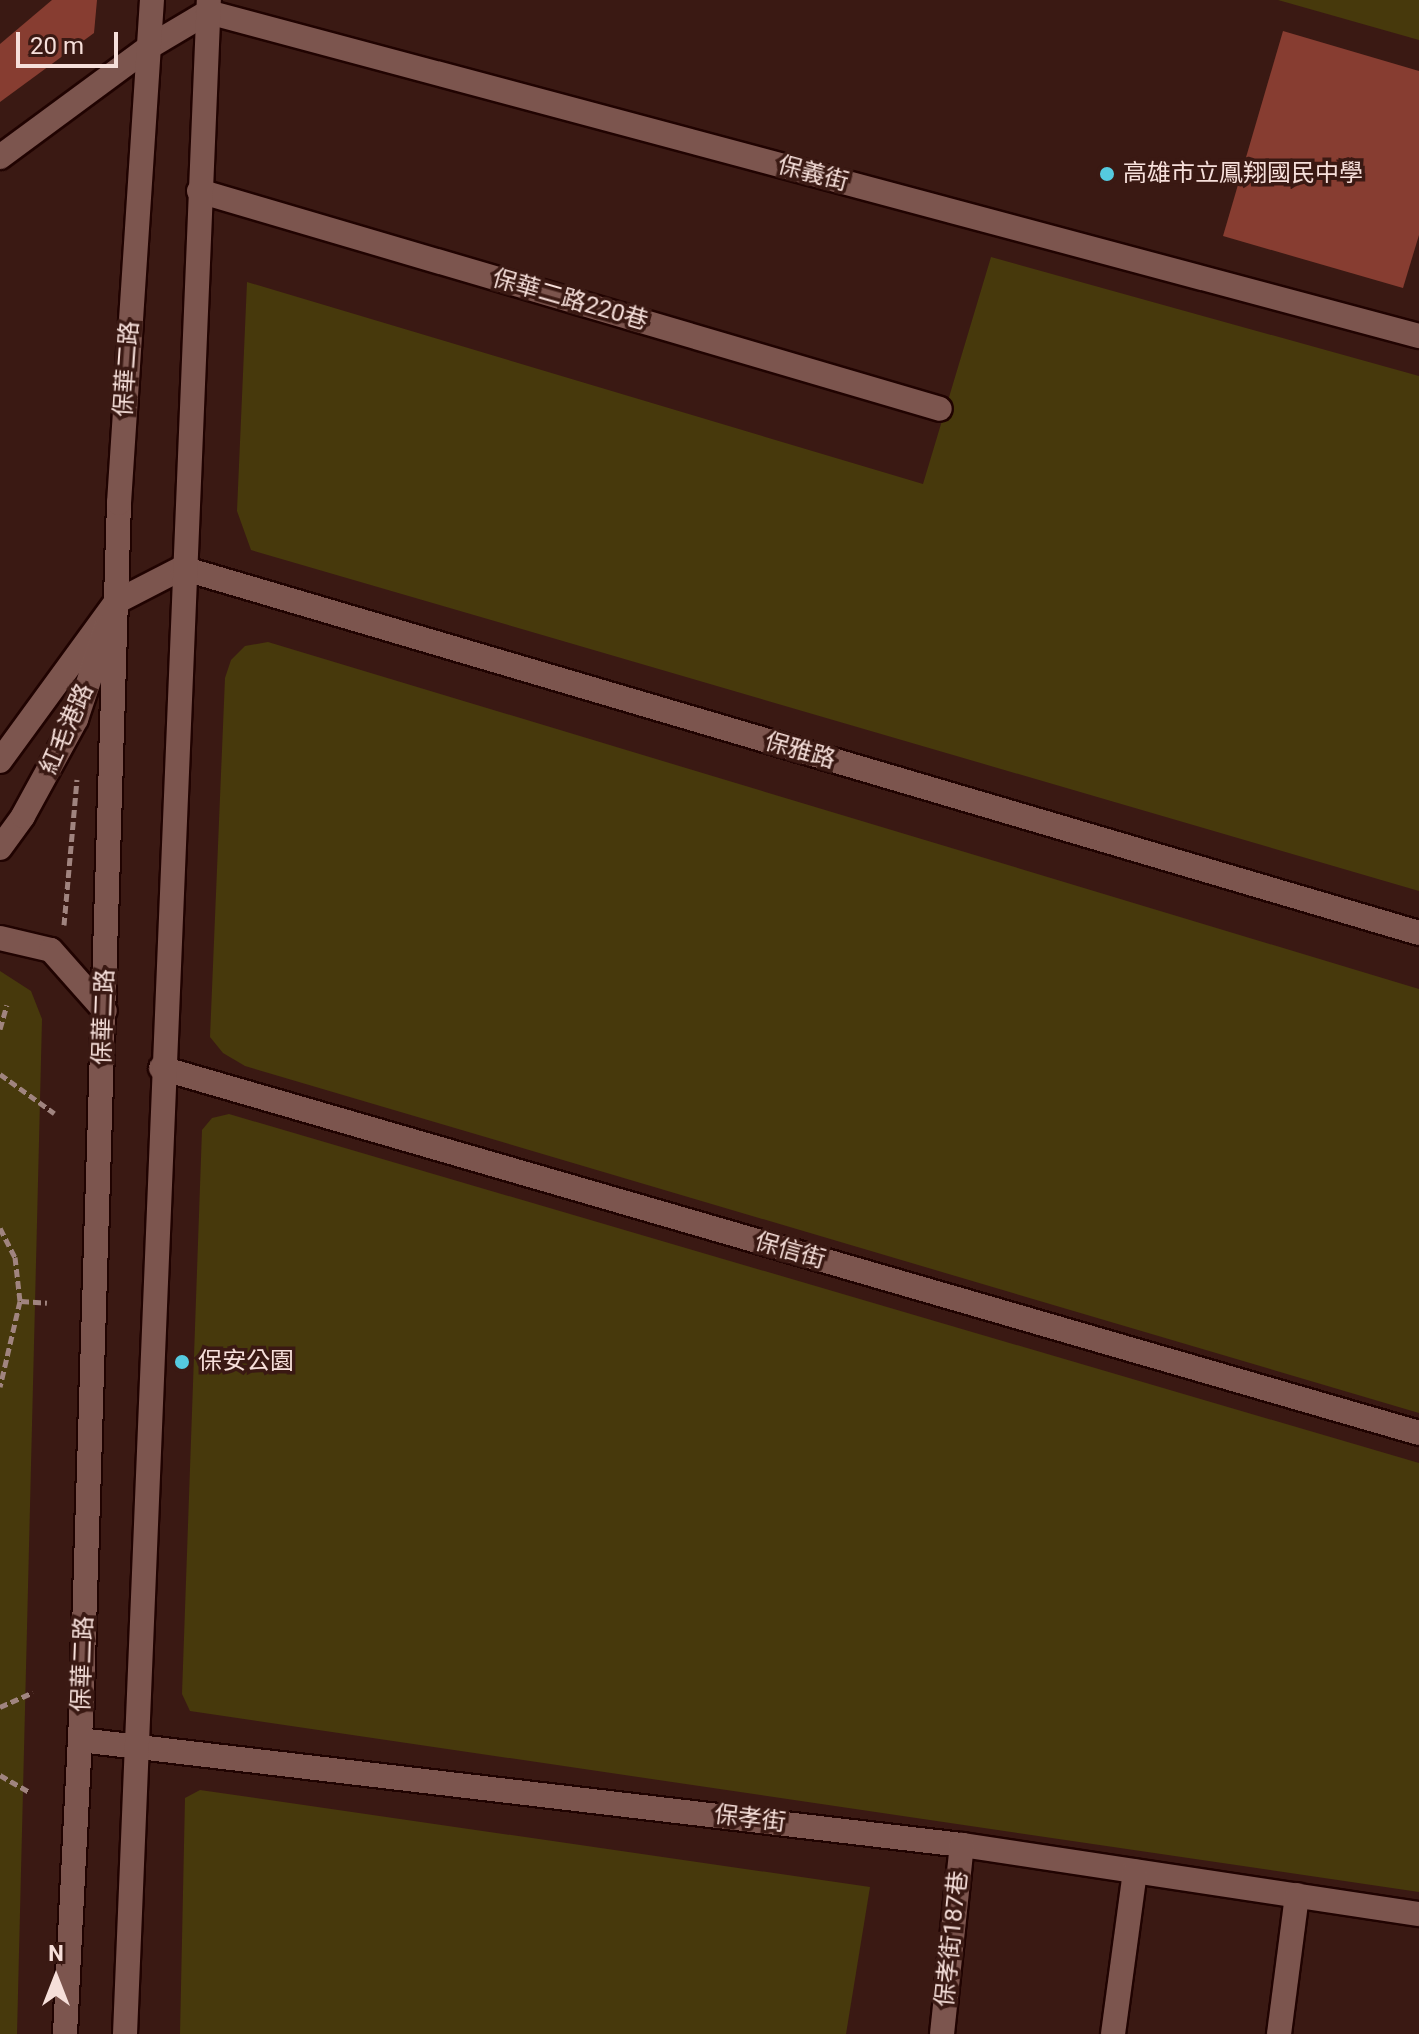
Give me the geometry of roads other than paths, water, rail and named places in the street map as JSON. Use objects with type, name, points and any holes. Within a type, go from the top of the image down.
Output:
[{"type":"street","name":"保華二路","points":[[65,2034],[80,1740],[116,602],[152,0]]},
{"type":"street","points":[[0,157],[208,6]]},
{"type":"street","points":[[125,2034],[161,1068],[208,6]]},
{"type":"street","name":"保義街","points":[[208,6],[1419,336]]},
{"type":"street","name":"保華二路220巷","points":[[199,191],[940,409]]},
{"type":"street","name":"紅毛港路","points":[[0,761],[116,602],[182,568]]},
{"type":"street","name":"保雅路","points":[[182,568],[1419,933]]},
{"type":"street","name":"紅毛港路","points":[[0,848],[23,816],[76,719],[116,602]]},
{"type":"street","points":[[0,938],[51,950],[105,1011]]},
{"type":"street","name":"保信街","points":[[161,1068],[1419,1433]]},
{"type":"street","name":"保孝街","points":[[80,1740],[136,1744],[962,1845],[1419,1914]]},
{"type":"street","name":"保孝街187巷","points":[[942,2034],[962,1845]]},
{"type":"street","points":[[1113,2034],[1135,1871]]},
{"type":"street","points":[[1279,2034],[1297,1895]]},
{"type":"place","name":"高雄市立鳳翔國民中學","points":[[1107,174]]},
{"type":"place","name":"保安公園","points":[[182,1362]]}]
